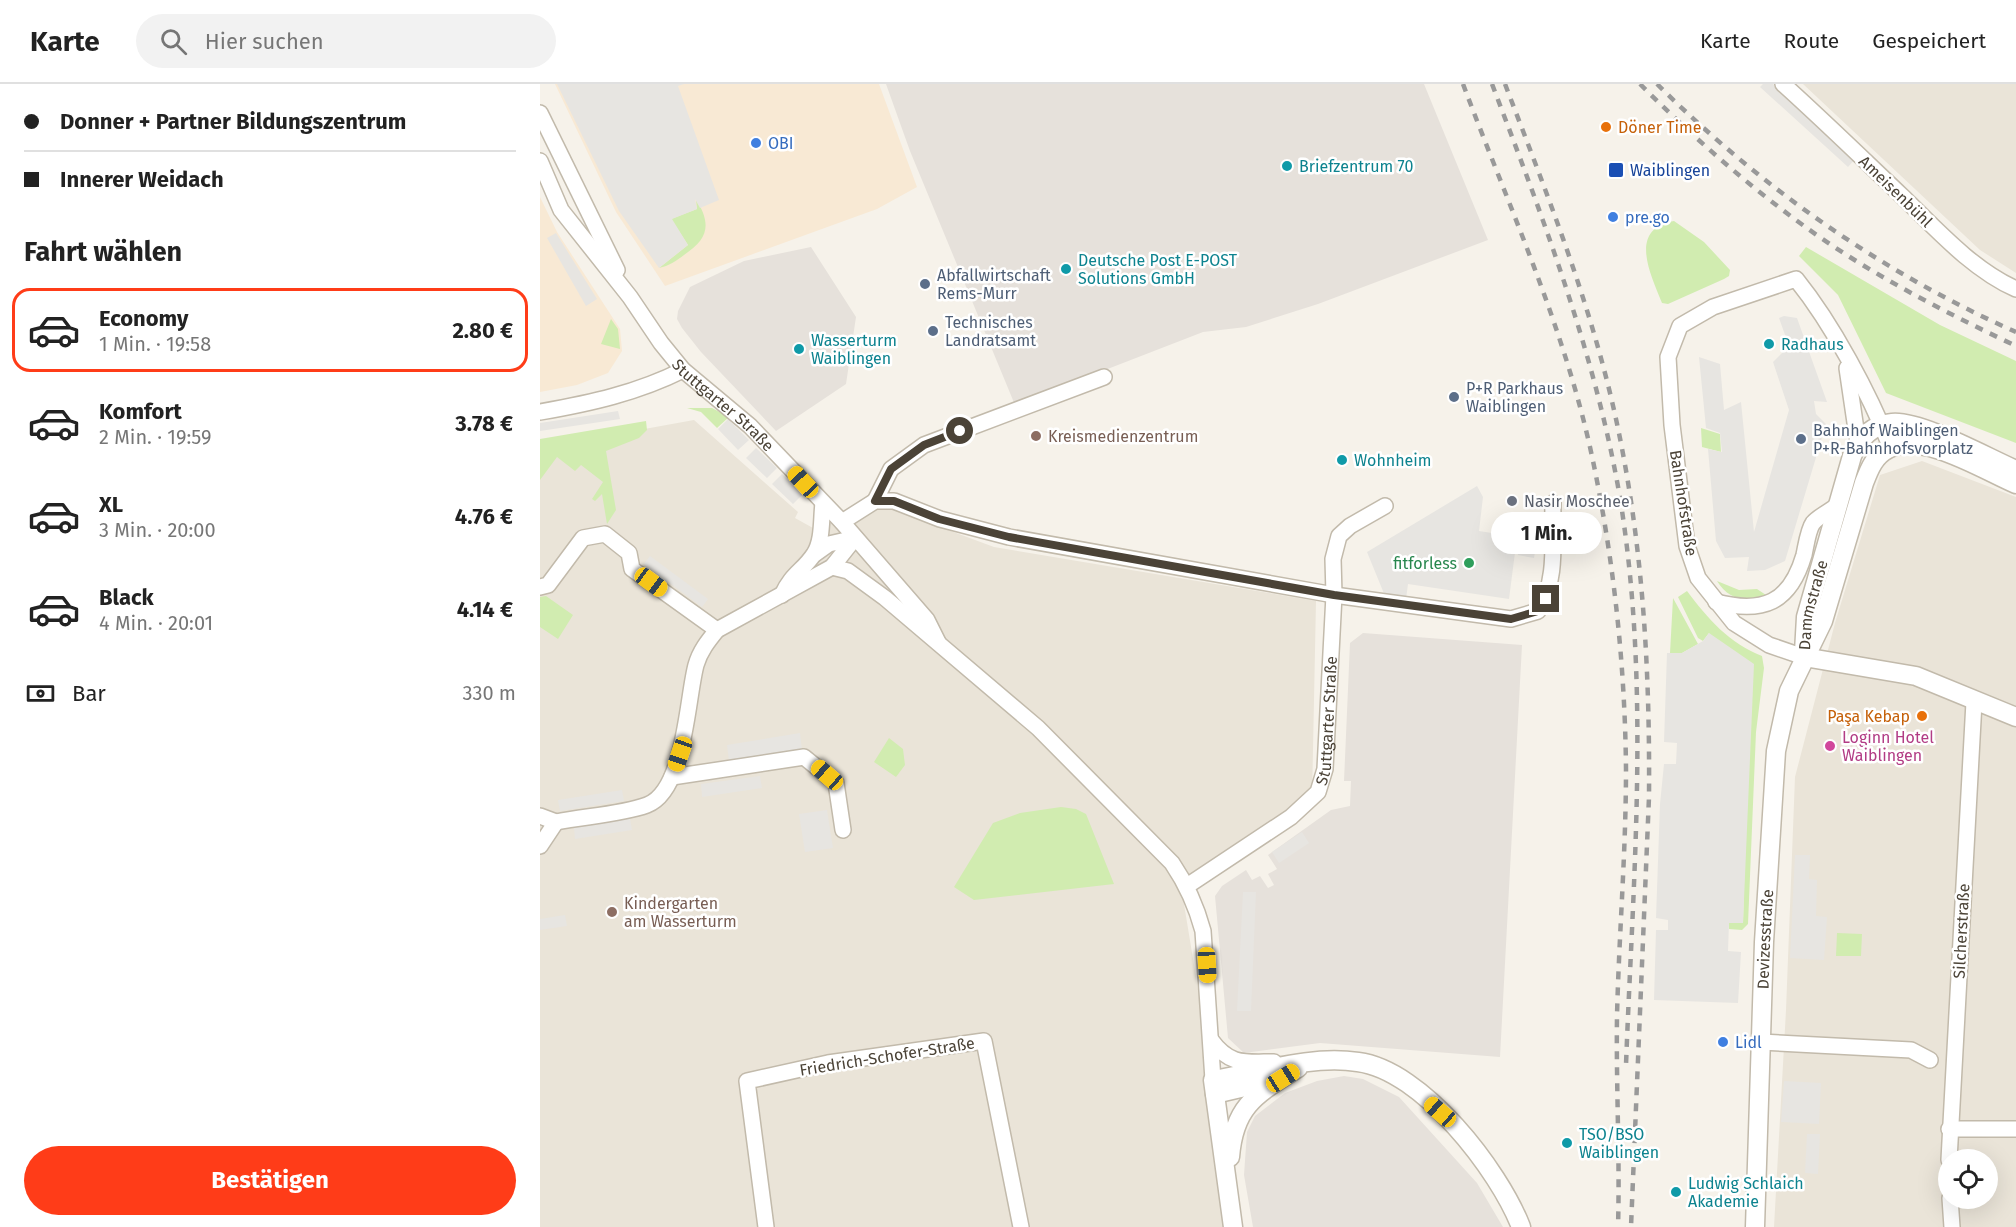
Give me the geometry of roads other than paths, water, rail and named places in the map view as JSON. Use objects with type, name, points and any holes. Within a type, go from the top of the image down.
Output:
[{"type":"street","name":"Ameisenbühl","points":[[1783,84],[1926,220],[1975,263],[2000,282],[2016,289]]},
{"type":"street","name":"Stuttgarter Straße","points":[[540,113],[630,297]]},
{"type":"street","name":"Stuttgarter Straße","points":[[540,161],[561,210],[630,297],[683,370],[744,420],[842,522],[927,620],[939,642]]},
{"type":"street","name":"Bahnhofstraße","points":[[1891,448],[1882,425],[1822,311],[1796,279],[1713,307],[1680,326],[1668,357],[1683,525],[1687,546],[1698,578],[1734,623],[1769,645],[1804,657],[1916,676],[1974,702],[2016,717]]},
{"type":"street","name":"Bahnhofstraße","points":[[1845,356],[1858,443]]},
{"type":"street","points":[[540,412],[609,399],[650,386],[683,370]]},
{"type":"street","points":[[842,522],[875,501],[891,469],[924,445],[1104,377]]},
{"type":"street","points":[[1858,443],[1866,433],[1882,425],[1899,423],[1935,434],[2016,470]]},
{"type":"street","name":"Dammstraße","points":[[1804,657],[1806,616],[1858,443]]},
{"type":"street","points":[[1891,448],[1913,444],[1932,448],[2016,484]]},
{"type":"street","name":"Dammstraße","points":[[1804,657],[1823,621],[1871,465],[1891,448]]},
{"type":"street","points":[[875,501],[894,501],[939,519],[1009,537],[1334,595],[1511,619],[1538,611],[1546,599],[1550,584],[1553,504]]},
{"type":"street","points":[[815,554],[820,535],[823,503]]},
{"type":"street","points":[[1716,602],[1736,607],[1752,607],[1763,605],[1786,592],[1801,565],[1813,524],[1839,504]]},
{"type":"street","name":"Stuttgarter Straße","points":[[1187,886],[1291,817],[1318,792],[1325,769],[1334,595],[1333,559],[1339,536],[1350,526],[1385,506]]},
{"type":"street","points":[[540,587],[548,585],[583,538],[605,534],[629,553],[633,569],[717,630]]},
{"type":"street","points":[[782,595],[789,579],[815,554],[829,544],[855,538]]},
{"type":"street","points":[[540,816],[556,822],[649,804],[672,777],[680,754],[696,664],[703,647],[717,630],[798,588],[832,567],[855,538]]},
{"type":"street","name":"Stuttgarter Straße","points":[[832,567],[848,571],[885,598],[922,632],[939,642],[1038,728],[1172,863],[1187,886],[1203,931],[1214,1087],[1233,1227]]},
{"type":"street","name":"Devizesstraße","points":[[1755,1227],[1761,1042],[1776,751],[1789,691],[1804,657]]},
{"type":"street","name":"Silcherstraße","points":[[1949,1149],[1974,702]]},
{"type":"street","points":[[672,777],[804,757],[836,783],[843,830]]},
{"type":"street","points":[[540,846],[556,822]]},
{"type":"street","points":[[1211,1040],[1219,1051],[1233,1060],[1242,1062],[1361,1062],[1389,1073],[1414,1089],[1453,1125],[1485,1162],[1504,1190],[1521,1227]]},
{"type":"street","name":"Friedrich-Schofer-Straße","points":[[766,1227],[747,1082],[828,1063],[984,1041],[1022,1227]]},
{"type":"street","points":[[1761,1042],[1911,1050],[1930,1060]]},
{"type":"street","name":"Stuttgarter Straße","points":[[1228,1196],[1230,1155],[1235,1122],[1255,1099],[1307,1062]]},
{"type":"street","points":[[1214,1087],[1307,1062]]},
{"type":"street","name":"Stuttgarter Straße","points":[[1214,1087],[1283,1078]]},
{"type":"street","points":[[1949,1129],[2016,1129]]},
{"type":"street","points":[[1951,1209],[1952,1227]]},
{"type":"railway","points":[[1463,84],[1535,270],[1568,365],[1593,461],[1607,537],[1621,653],[1626,769],[1617,1016],[1618,1227]]},
{"type":"railway","points":[[1492,84],[1548,235],[1596,388],[1619,492],[1629,563],[1635,635],[1637,778],[1626,1065]]},
{"type":"railway","points":[[1505,84],[1567,250],[1606,376],[1625,466],[1639,560],[1648,702],[1649,797],[1631,1227]]},
{"type":"railway","points":[[1640,84],[1727,165],[1821,238],[1916,296],[2016,346]]},
{"type":"railway","points":[[1657,84],[1738,158],[1825,224],[1918,283],[2016,332]]},
{"type":"place","name":"Döner Time","points":[[1606,127]]},
{"type":"place","name":"OBI","points":[[756,143]]},
{"type":"place","name":"Briefzentrum 70","points":[[1287,166]]},
{"type":"place","name":"Waiblingen","points":[[1616,170]]},
{"type":"place","name":"pre.go","points":[[1613,217]]},
{"type":"place","name":"Deutsche Post E-POST Solutions GmbH","points":[[1066,269]]},
{"type":"place","name":"Abfallwirtschaft Rems-Murr","points":[[925,284]]},
{"type":"place","name":"Technisches Landratsamt","points":[[933,331]]},
{"type":"place","name":"Radhaus","points":[[1769,344]]},
{"type":"place","name":"Wasserturm Waiblingen","points":[[799,349]]},
{"type":"place","name":"P+R Parkhaus Waiblingen","points":[[1454,397]]},
{"type":"place","name":"Kreismedienzentrum","points":[[1036,436]]},
{"type":"place","name":"Bahnhof Waiblingen P+R-Bahnhofsvorplatz","points":[[1801,439]]},
{"type":"place","name":"Wohnheim","points":[[1342,460]]},
{"type":"place","name":"Nasir Moschee","points":[[1512,501]]},
{"type":"place","name":"fitforless","points":[[1469,563]]},
{"type":"place","name":"Paşa Kebap","points":[[1922,716]]},
{"type":"place","name":"Loginn Hotel Waiblingen","points":[[1830,746]]},
{"type":"place","name":"Kindergarten am Wasserturm","points":[[612,912]]},
{"type":"place","name":"Lidl","points":[[1723,1042]]},
{"type":"place","name":"TSO/BSO Waiblingen","points":[[1567,1143]]},
{"type":"place","name":"Ludwig Schlaich Akademie","points":[[1676,1192]]}]
